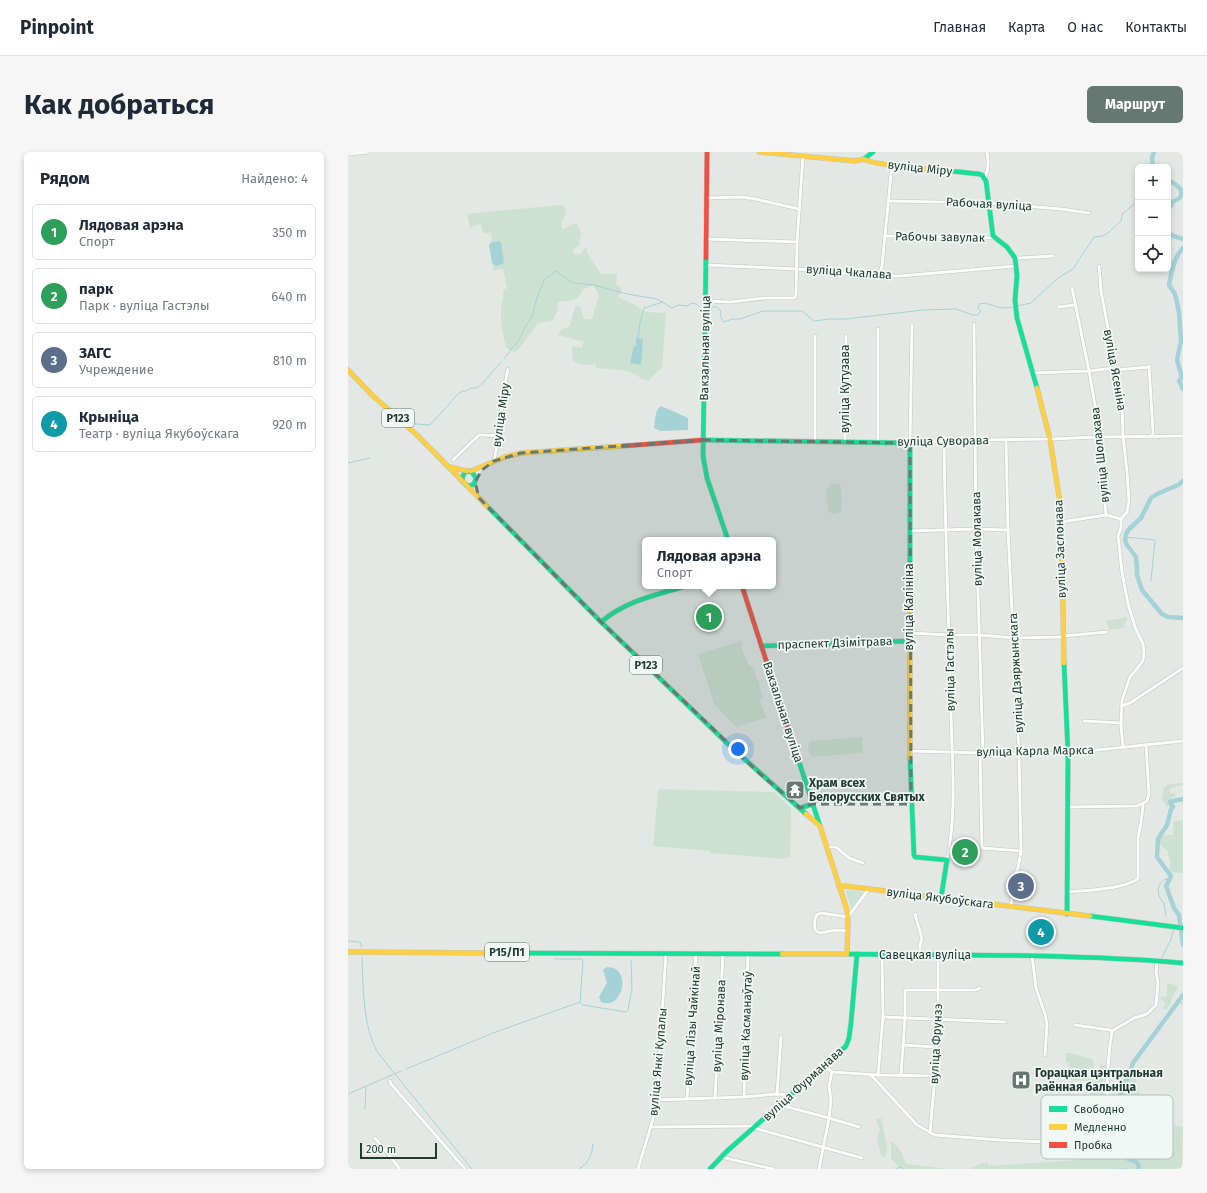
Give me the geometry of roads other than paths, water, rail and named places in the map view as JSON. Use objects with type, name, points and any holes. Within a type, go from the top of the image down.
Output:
[{"type":"main road","name":"Вакзальная вуліца","points":[[707,152],[703,456],[707,478],[727,537]]},
{"type":"main road","name":"вуліца Міру","points":[[759,152],[855,161],[864,160],[978,174],[985,178]]},
{"type":"main road","points":[[864,160],[873,152]]},
{"type":"main road","points":[[985,178],[990,203],[992,231],[995,238]]},
{"type":"main road","name":"вуліца Заслонава","points":[[995,238],[1007,247],[1014,257],[1016,266],[1017,318],[1050,439],[1061,509],[1063,637],[1068,753],[1067,914]]},
{"type":"main road","name":"Р123","points":[[348,370],[372,395],[416,434],[600,622],[742,757],[820,826]]},
{"type":"main road","name":"вуліца Суворава","points":[[469,471],[505,457],[521,453],[703,440],[910,443]]},
{"type":"main road","name":"вуліца Калініна","points":[[910,443],[910,751],[914,855],[915,857],[947,860]]},
{"type":"main road","points":[[479,498],[475,488],[476,480],[479,473],[488,464]]},
{"type":"main road","points":[[447,466],[454,469],[469,471],[474,474],[476,480]]},
{"type":"main road","points":[[469,471],[462,476],[464,483],[470,486],[476,480]]},
{"type":"main road","points":[[600,622],[605,617],[628,605],[677,589]]},
{"type":"main road","name":"Вакзальная вуліца","points":[[743,589],[847,910],[847,954]]},
{"type":"main road","name":"праспект Дзімітрава","points":[[761,646],[909,641]]},
{"type":"main road","points":[[800,808],[813,804]]},
{"type":"main road","name":"вуліца Гастэлы","points":[[941,898],[947,860]]},
{"type":"main road","name":"вуліца Якубоўскага","points":[[839,887],[845,886],[1183,928]]},
{"type":"main road","name":"Р15/П1","points":[[348,952],[666,953]]},
{"type":"main road","name":"Савецкая вуліца","points":[[666,953],[1032,955],[1157,960],[1181,963]]},
{"type":"main road","name":"вуліца Фурманава","points":[[710,1169],[721,1157],[846,1046],[849,1038],[857,954]]},
{"type":"street","points":[[348,154],[368,152]]},
{"type":"street","points":[[985,178],[988,170],[987,152]]},
{"type":"street","points":[[706,301],[730,302],[765,298],[794,298],[796,295],[797,242],[804,156]]},
{"type":"street","points":[[879,276],[882,266],[892,164]]},
{"type":"street","points":[[707,198],[742,197],[799,209]]},
{"type":"street","name":"Рабочая вуліца","points":[[888,201],[990,203],[1061,209],[1089,214]]},
{"type":"street","name":"Рабочы завулак","points":[[885,236],[995,238]]},
{"type":"street","points":[[706,239],[797,242]]},
{"type":"street","points":[[1014,257],[1053,256]]},
{"type":"street","name":"вуліца Чкалава","points":[[706,265],[797,269],[879,276],[900,276],[1016,266]]},
{"type":"street","name":"вуліца Ясеніна","points":[[1098,266],[1101,291],[1122,403],[1123,436],[1129,501],[1127,512],[1121,519]]},
{"type":"street","name":"вуліца Шолахава","points":[[1072,288],[1095,405],[1106,515],[1121,519]]},
{"type":"street","points":[[1058,307],[1075,305]]},
{"type":"street","name":"вуліца Молакава","points":[[974,324],[976,529],[982,753],[982,848],[1021,851]]},
{"type":"street","name":"вуліца Калініна","points":[[910,443],[912,325]]},
{"type":"street","points":[[878,329],[878,442]]},
{"type":"street","points":[[815,336],[815,441]]},
{"type":"street","name":"вуліца Кутузава","points":[[845,442],[846,336]]},
{"type":"street","points":[[1033,373],[1089,371],[1149,366],[1153,432],[1151,436]]},
{"type":"street","name":"вуліца Міру","points":[[494,461],[508,369]]},
{"type":"street","points":[[453,460],[479,435],[484,434],[499,436]]},
{"type":"street","name":"вуліца Суворава","points":[[910,443],[1123,436],[1183,436]]},
{"type":"street","name":"вуліца Дзяржынскага","points":[[1006,440],[1008,530],[1019,754],[1021,851],[1018,868],[1015,874],[1011,906]]},
{"type":"street","name":"вуліца Гастэлы","points":[[944,441],[945,530],[950,635],[952,753],[952,826],[947,860]]},
{"type":"street","points":[[1061,522],[1106,515]]},
{"type":"street","points":[[1121,519],[1121,528],[1118,536],[1122,572],[1130,610],[1135,627],[1143,644],[1144,653],[1143,660],[1130,677],[1122,700],[1121,723],[1123,747]]},
{"type":"street","points":[[909,531],[976,529],[1008,530]]},
{"type":"street","points":[[909,633],[979,635],[1014,638],[1063,637],[1107,632]]},
{"type":"street","points":[[1122,706],[1183,668]]},
{"type":"street","points":[[1084,721],[1121,723]]},
{"type":"street","name":"вуліца Карла Маркса","points":[[910,751],[1019,754],[1068,753],[1183,741]]},
{"type":"street","points":[[1067,807],[1137,806],[1147,801],[1149,793],[1146,745]]},
{"type":"street","points":[[813,804],[911,804]]},
{"type":"street","points":[[1067,892],[1113,887],[1133,882],[1138,879],[1138,838],[1143,804]]},
{"type":"street","points":[[827,847],[836,847],[852,860],[864,863]]},
{"type":"street","points":[[847,931],[836,930],[820,933],[816,932],[814,927],[816,916],[821,913],[848,917],[868,890]]},
{"type":"street","points":[[915,914],[922,939],[920,945],[920,955]]},
{"type":"street","name":"вуліца Янкі Купалы","points":[[638,1169],[656,1107],[666,953]]},
{"type":"street","name":"вуліца Лізы Чайкінай","points":[[687,1099],[696,954]]},
{"type":"street","name":"вуліца Міронава","points":[[715,1098],[723,954]]},
{"type":"street","name":"вуліца Касманаўтаў","points":[[744,1097],[748,954]]},
{"type":"street","points":[[878,1076],[883,1017],[882,954]]},
{"type":"street","name":"вуліца Фрунзэ","points":[[930,1133],[938,1020],[938,955]]},
{"type":"street","points":[[1032,955],[1036,988],[1047,1024],[1045,1055]]},
{"type":"street","points":[[1107,1095],[1109,1050],[1112,1032],[1134,1018],[1147,1014],[1156,1005],[1158,983],[1156,972],[1157,960]]},
{"type":"street","points":[[901,1075],[905,1018],[905,990],[976,990],[980,988]]},
{"type":"street","points":[[883,1017],[1005,1022]]},
{"type":"street","points":[[1075,1025],[1110,1030],[1112,1032]]},
{"type":"street","points":[[777,1094],[781,1037]]},
{"type":"street","points":[[903,1045],[936,1047]]},
{"type":"street","points":[[825,1066],[832,1072],[878,1076],[935,1076]]},
{"type":"street","name":"вуліца Фурманава","points":[[819,1169],[829,1118],[831,1100],[829,1086],[832,1072]]},
{"type":"street","points":[[871,1075],[918,1125],[935,1135],[1041,1142]]},
{"type":"street","points":[[390,1081],[465,1169]]},
{"type":"street","points":[[656,1100],[744,1097],[777,1094],[792,1095]]},
{"type":"street","points":[[780,1105],[859,1127]]},
{"type":"street","points":[[651,1127],[755,1127],[862,1158]]},
{"type":"street","points":[[375,1138],[400,1169]]},
{"type":"street","points":[[721,1157],[756,1167],[773,1169]]},
{"type":"water","points":[[498,241],[501,242],[504,263],[496,266],[492,263],[489,245],[490,243]]},
{"type":"water","points":[[636,338],[643,339],[641,365],[630,363],[634,346],[636,347]]},
{"type":"water","points":[[661,406],[686,417],[688,419],[688,430],[661,431],[654,428],[656,413]]},
{"type":"water","points":[[607,967],[615,969],[620,973],[622,980],[620,995],[609,1003],[601,1002],[599,997],[607,983],[603,970]]},
{"type":"waterway","points":[[1153,164],[1152,158],[1154,152]]},
{"type":"waterway","points":[[1171,182],[1183,191]]},
{"type":"waterway","points":[[1171,206],[1172,202],[1180,197],[1181,190]]},
{"type":"waterway","points":[[1017,306],[1031,303],[1058,278],[1073,269],[1094,237],[1103,236],[1109,232],[1121,221],[1122,214],[1135,203]]},
{"type":"waterway","points":[[1171,235],[1183,239]]},
{"type":"waterway","points":[[1183,248],[1175,260],[1169,285],[1175,294],[1179,312],[1181,341],[1177,360],[1182,377],[1179,381],[1183,389]]},
{"type":"waterway","points":[[504,359],[518,341],[532,317],[544,280],[556,271],[573,283],[594,285],[627,294],[657,299],[672,308],[678,305],[687,306],[692,303],[700,307]]},
{"type":"waterway","points":[[638,338],[644,308],[663,302]]},
{"type":"waterway","points":[[707,307],[718,308],[724,322],[732,319],[740,319],[763,311],[802,311],[814,321],[846,319],[923,310],[956,309],[973,315],[978,315],[981,311],[978,308],[979,304],[985,303],[1001,308],[1014,307]]},
{"type":"waterway","points":[[481,385],[501,362]]},
{"type":"waterway","points":[[413,426],[416,424],[430,425],[459,393],[479,386]]},
{"type":"waterway","points":[[348,463],[370,458]]},
{"type":"waterway","points":[[1183,481],[1151,498],[1141,518],[1129,529],[1125,540],[1136,557],[1137,575],[1142,590],[1162,614],[1168,617],[1183,618]]},
{"type":"waterway","points":[[1125,537],[1155,540],[1151,581]]},
{"type":"waterway","points":[[1183,799],[1170,802],[1173,807],[1171,809],[1167,825],[1158,839],[1157,857],[1171,876],[1166,886],[1174,908],[1179,915],[1183,945]]},
{"type":"waterway","points":[[1166,916],[1164,903],[1159,897],[1158,889],[1161,882],[1165,879],[1168,880]]},
{"type":"waterway","points":[[1162,957],[1170,942],[1174,929]]},
{"type":"waterway","points":[[348,941],[359,942],[361,943],[361,947]]},
{"type":"waterway","points":[[362,957],[365,1006],[369,1032],[378,1053],[472,1169]]},
{"type":"waterway","points":[[406,1069],[493,1033],[580,1002],[582,959],[555,959]]},
{"type":"waterway","points":[[580,1002],[583,1005],[626,1012],[628,1010],[632,989],[631,960]]},
{"type":"waterway","points":[[1120,1095],[1133,1063],[1183,995]]},
{"type":"waterway","points":[[1179,1001],[1183,1004]]},
{"type":"waterway","points":[[348,1094],[401,1071]]},
{"type":"waterway","points":[[365,1109],[366,1086]]},
{"type":"waterway","points":[[579,1169],[589,1158],[592,1152],[593,1144]]},
{"type":"waterway","points":[[1128,1159],[1136,1162],[1139,1166],[1138,1169]]},
{"type":"waterway","points":[[896,1169],[900,1167],[903,1169]]},
{"type":"waterway","points":[[1119,1169],[1126,1169]]},
{"type":"place","name":"Лядовая арэна","points":[[709,617]]},
{"type":"place","name":"Храм всех Белорусских Святых","points":[[795,790]]},
{"type":"place","name":"парк","points":[[965,852]]},
{"type":"place","name":"ЗАГС","points":[[1021,886]]},
{"type":"place","name":"Крыніца","points":[[1041,932]]},
{"type":"place","name":"Горацкая цэнтральная раённая бальніца","points":[[1021,1080]]}]
